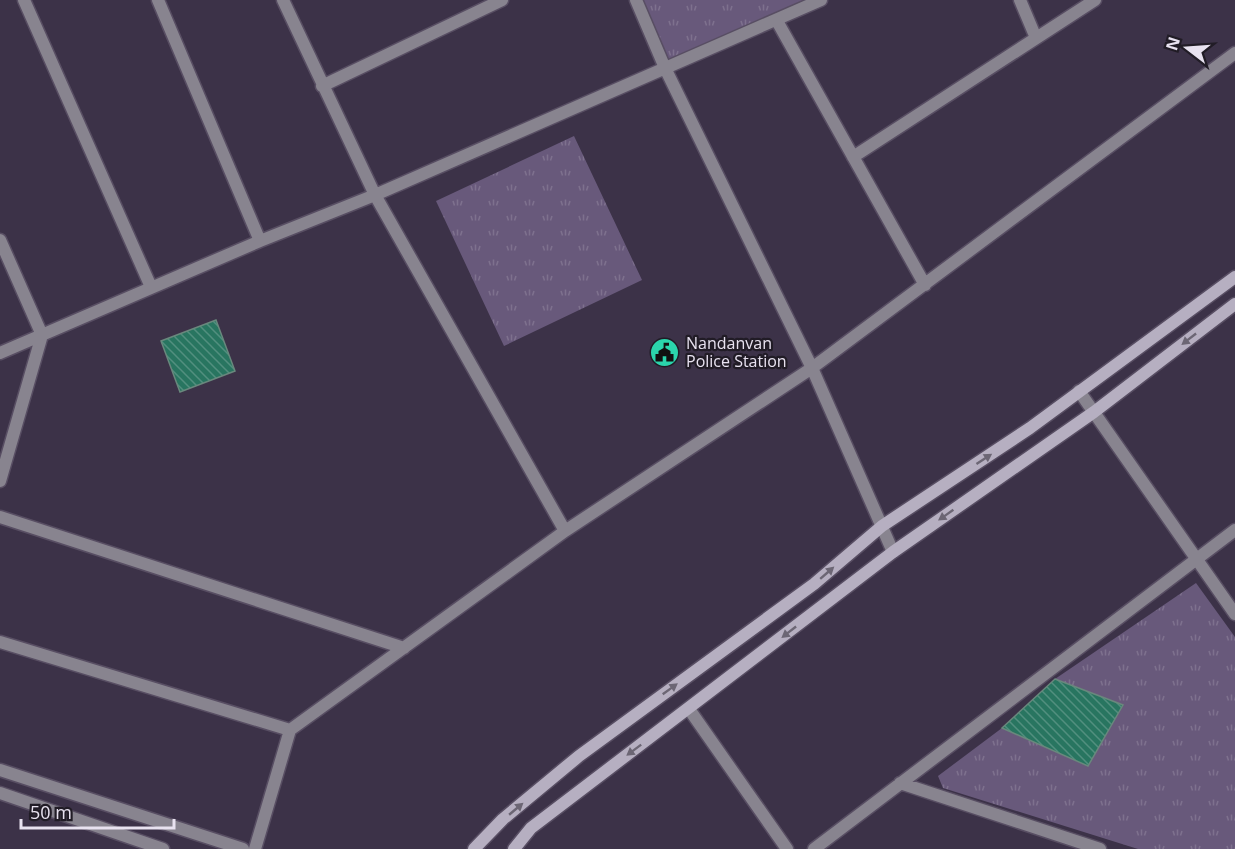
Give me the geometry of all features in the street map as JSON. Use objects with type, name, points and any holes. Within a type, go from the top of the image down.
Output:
[{"type":"street","points":[[24,0],[151,287]]},
{"type":"street","points":[[158,0],[260,241]]},
{"type":"street","points":[[283,0],[375,195],[565,531]]},
{"type":"street","points":[[322,86],[502,0]]},
{"type":"street","points":[[636,0],[665,68],[812,368],[893,552]]},
{"type":"street","points":[[0,352],[260,241],[375,195],[821,0]]},
{"type":"street","points":[[1020,0],[1036,38]]},
{"type":"street","points":[[853,157],[1095,0]]},
{"type":"street","points":[[777,21],[925,285]]},
{"type":"street","points":[[255,849],[290,730],[565,531],[812,368],[1235,53]]},
{"type":"street","points":[[0,240],[42,335],[0,481]]},
{"type":"street","points":[[474,849],[503,819],[579,756],[814,585],[882,525],[1030,428],[1235,277]]},
{"type":"street","points":[[514,849],[531,828],[893,552],[1094,412],[1235,304]]},
{"type":"street","points":[[1079,391],[1235,614]]},
{"type":"street","points":[[0,517],[404,648]]},
{"type":"street","points":[[814,849],[1235,530]]},
{"type":"street","points":[[0,642],[290,730]]},
{"type":"street","points":[[689,709],[787,849]]},
{"type":"street","points":[[0,770],[243,849]]},
{"type":"street","points":[[900,783],[1100,849]]},
{"type":"street","points":[[0,793],[163,849]]},
{"type":"green space","points":[[636,0],[817,0],[665,68]]},
{"type":"green space","points":[[574,136],[642,280],[504,346],[436,201]]},
{"type":"green space","points":[[1196,583],[1235,637],[1235,849],[1138,849],[943,788],[938,776],[1002,728],[1088,766],[1123,705],[1055,679]]},
{"type":"building","points":[[216,320],[235,371],[180,392],[161,341]]},
{"type":"building","points":[[1055,679],[1123,705],[1088,766],[1002,728]]},
{"type":"place","name":"Nandanvan Police Station","points":[[665,352]]}]
